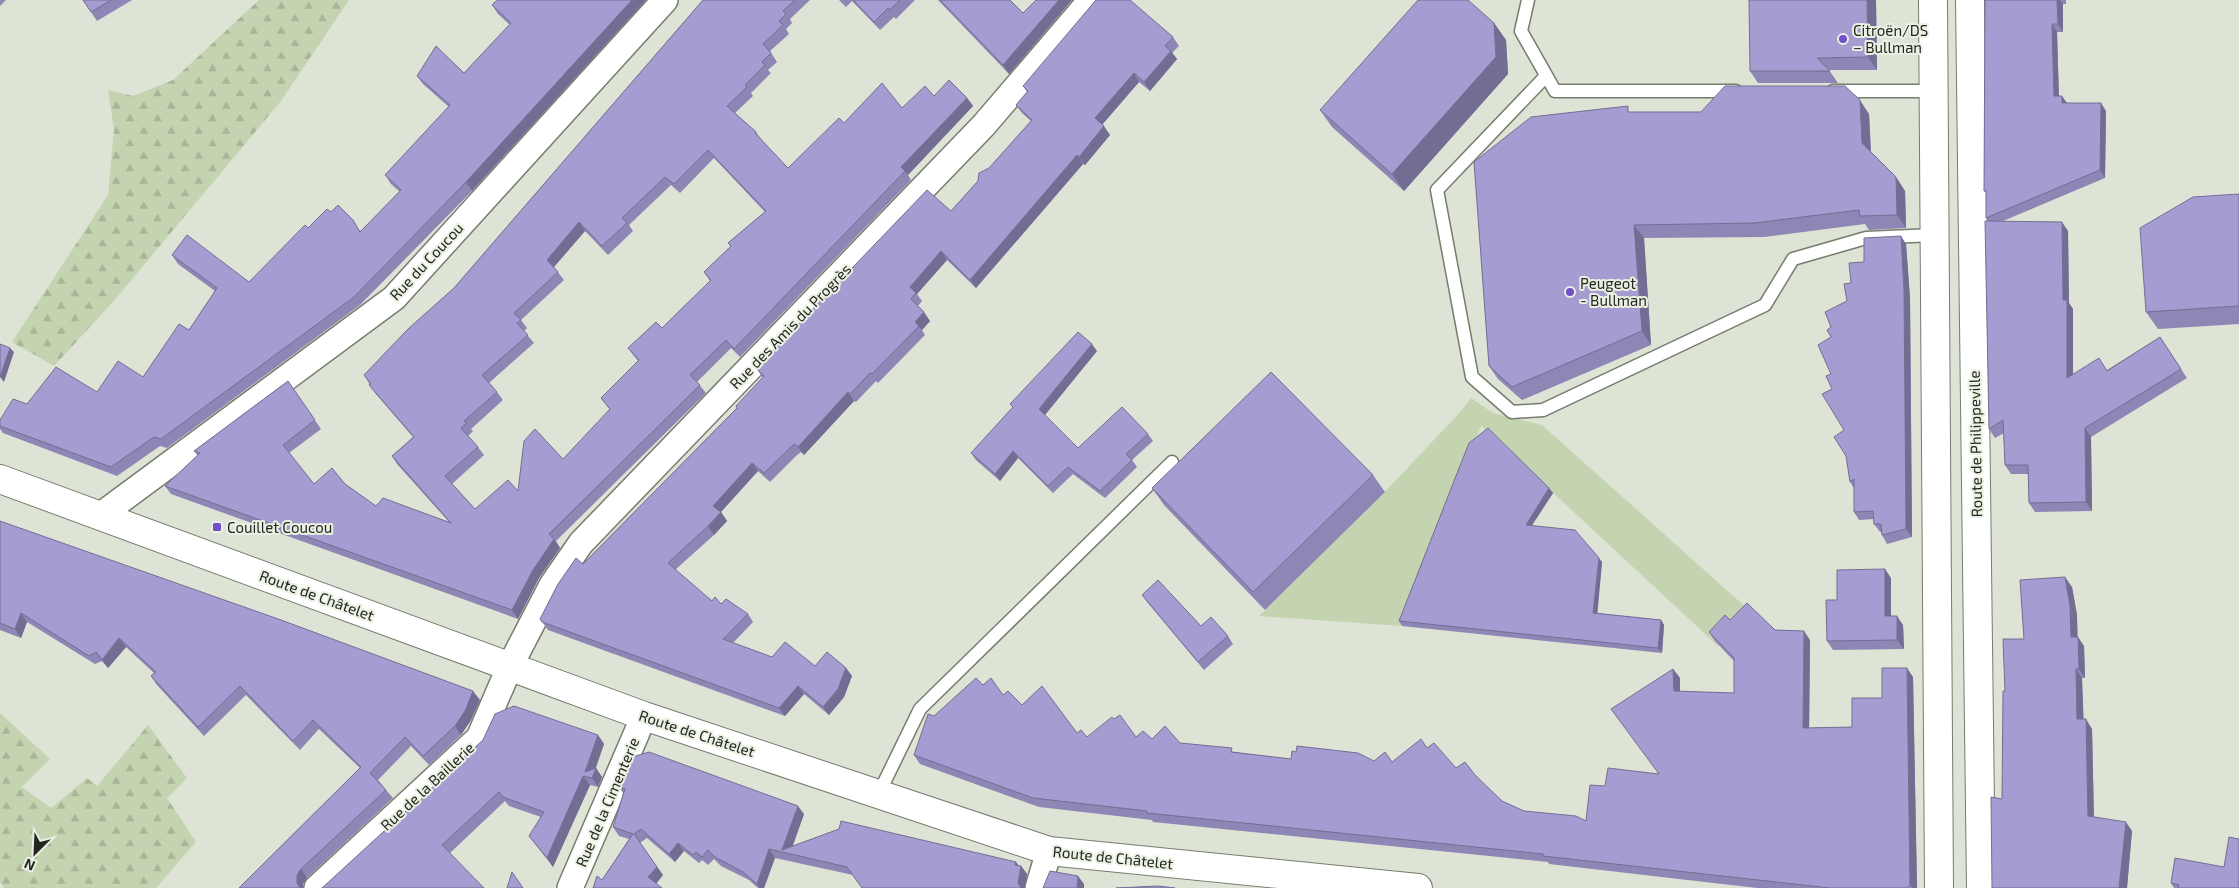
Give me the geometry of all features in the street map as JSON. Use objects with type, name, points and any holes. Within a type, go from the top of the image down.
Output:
[{"type":"main road","points":[[1933,0],[1939,888]]},
{"type":"main road","name":"Route de Philippeville","points":[[1970,0],[1981,888]]},
{"type":"main road","name":"Route de Châtelet","points":[[0,479],[644,716],[1049,851],[1418,888]]},
{"type":"street","name":"Rue du Coucou","points":[[101,515],[394,298],[665,0]]},
{"type":"street","name":"Rue des Amis du Progrès","points":[[510,666],[552,584],[581,543],[984,125],[1092,0]]},
{"type":"street","name":"Rue de la Baillerie","points":[[317,888],[480,738],[510,666]]},
{"type":"street","name":"Rue de la Cimenterie","points":[[570,888],[644,716]]},
{"type":"street","points":[[1038,888],[1049,851]]},
{"type":"lane","points":[[1528,0],[1521,31],[1555,91],[1744,91]]},
{"type":"lane","points":[[1546,76],[1437,190],[1472,377],[1512,412],[1543,410],[1765,305],[1793,259],[1866,238],[1934,235]]},
{"type":"lane","points":[[1824,91],[1933,90]]},
{"type":"lane","points":[[879,793],[920,709],[1172,462]]},
{"type":"green space","points":[[259,0],[349,0],[281,101],[113,302],[54,366],[12,342],[108,195],[114,129],[108,90],[133,96],[173,80]]},
{"type":"green space","points":[[1471,398],[1493,413],[1542,425],[1749,610],[1718,646],[1481,426],[1402,626],[1259,616],[1383,494]]},
{"type":"green space","points":[[0,713],[50,759],[22,787],[51,808],[87,778],[97,786],[148,725],[187,778],[167,798],[196,842],[156,888],[4,888],[0,882]]},
{"type":"building","points":[[83,0],[111,0],[91,12]]},
{"type":"building","points":[[497,0],[632,0],[466,182],[354,297],[161,439],[154,437],[111,467],[0,426],[0,420],[13,399],[27,404],[56,367],[97,392],[118,361],[143,377],[179,324],[189,330],[217,288],[172,255],[187,235],[249,282],[305,225],[308,228],[327,209],[331,212],[338,205],[353,220],[360,232],[401,190],[385,175],[450,105],[417,76],[436,46],[464,73],[511,23],[492,5]]},
{"type":"building","points":[[703,0],[795,0],[783,11],[786,14],[779,21],[783,25],[763,44],[771,53],[762,62],[765,65],[745,85],[747,87],[727,106],[756,132],[788,168],[839,118],[844,123],[882,83],[902,108],[925,86],[934,96],[949,80],[967,98],[901,167],[905,171],[734,349],[726,340],[690,375],[700,385],[549,534],[554,539],[533,570],[512,610],[165,486],[200,453],[194,451],[288,381],[315,420],[283,445],[314,484],[332,468],[345,484],[376,506],[383,498],[451,523],[392,456],[414,437],[369,385],[371,384],[364,375],[408,329],[454,288]],"holes":[[[708,150],[766,211],[728,243],[731,246],[704,272],[711,280],[662,328],[656,322],[628,348],[639,360],[601,398],[610,409],[563,459],[535,429],[524,441],[518,491],[508,480],[475,509],[445,476],[478,447],[461,428],[467,423],[464,421],[497,392],[482,375],[528,335],[517,323],[521,320],[514,313],[558,272],[547,260],[579,222],[602,246],[627,223],[622,218],[665,177],[674,184]]]},
{"type":"building","points":[[853,0],[900,0],[890,10],[888,8],[874,22]]},
{"type":"building","points":[[940,0],[1010,0],[1023,13],[1036,0],[1059,0],[1003,65]]},
{"type":"building","points":[[1096,0],[1130,0],[1173,37],[1165,46],[1171,51],[1144,82],[1134,73],[1095,118],[1104,126],[970,280],[941,251],[910,287],[916,293],[911,299],[924,312],[915,322],[919,326],[872,374],[870,373],[850,394],[848,392],[798,447],[795,444],[791,447],[764,473],[752,463],[713,506],[721,512],[668,563],[712,601],[715,597],[721,604],[726,599],[748,614],[723,639],[772,657],[785,642],[815,666],[827,652],[846,668],[838,689],[823,707],[798,686],[779,708],[542,622],[540,619],[558,584],[576,558],[583,564],[737,408],[736,406],[764,376],[756,368],[927,190],[951,211],[978,181],[979,173],[989,168],[1032,120],[1016,105],[1028,91],[1023,86]]},
{"type":"building","points":[[1418,0],[1468,0],[1494,23],[1496,57],[1392,174],[1320,110]]},
{"type":"building","points":[[1749,0],[1867,0],[1868,57],[1817,58],[1830,71],[1750,71]]},
{"type":"building","points":[[1985,0],[2057,0],[2058,24],[2052,24],[2054,96],[2062,96],[2062,103],[2101,103],[2100,170],[1986,218],[1986,191],[1984,191]]},
{"type":"building","name":"Peugeot - Bullman","points":[[1725,86],[1845,86],[1860,100],[1862,143],[1896,177],[1897,215],[1860,216],[1859,210],[1754,223],[1634,225],[1642,331],[1512,387],[1489,366],[1474,162],[1531,117],[1628,106],[1628,112],[1701,112]]},
{"type":"building","points":[[2239,194],[2239,306],[2146,312],[2140,228],[2193,197]]},
{"type":"building","points":[[1985,221],[2062,222],[2063,300],[2067,300],[2067,378],[2099,358],[2107,371],[2160,337],[2181,369],[2085,428],[2086,502],[2029,503],[2028,465],[2005,465],[2003,420],[1989,429]]},
{"type":"building","points":[[1901,236],[1904,290],[1906,529],[1882,535],[1881,524],[1874,524],[1873,511],[1854,512],[1854,479],[1850,482],[1846,456],[1834,437],[1844,430],[1822,394],[1832,389],[1826,376],[1831,374],[1818,345],[1831,337],[1827,330],[1831,327],[1825,312],[1847,301],[1844,284],[1851,283],[1849,263],[1864,262],[1864,238]]},
{"type":"building","points":[[1078,332],[1092,344],[1039,409],[1078,448],[1122,407],[1148,434],[1126,454],[1132,460],[1100,491],[1068,467],[1048,486],[1013,451],[995,474],[971,453],[1013,407],[1010,404]]},
{"type":"building","points":[[0,344],[10,348],[0,377]]},
{"type":"building","points":[[1271,372],[1373,475],[1253,592],[1152,488]]},
{"type":"building","points":[[1488,428],[1549,488],[1526,525],[1575,530],[1599,558],[1593,613],[1661,620],[1658,648],[1399,621],[1469,443]]},
{"type":"building","points":[[0,521],[281,620],[473,691],[465,711],[455,726],[423,756],[405,737],[370,773],[386,790],[301,869],[297,875],[297,883],[300,888],[239,888],[361,767],[313,720],[293,741],[240,686],[198,727],[151,676],[156,672],[119,638],[102,660],[96,652],[89,656],[21,613],[15,629],[0,623]]},
{"type":"building","points":[[1885,569],[1885,616],[1897,616],[1897,640],[1827,641],[1826,600],[1837,600],[1837,570]]},
{"type":"building","points":[[2065,577],[2070,606],[2071,637],[2078,637],[2079,669],[2076,669],[2077,719],[2086,719],[2088,816],[2126,822],[2119,888],[1992,888],[1991,797],[2002,799],[2003,691],[2005,691],[2003,639],[2024,639],[2020,580]]},
{"type":"building","points":[[1158,580],[1201,626],[1211,617],[1228,636],[1198,662],[1142,595]]},
{"type":"building","points":[[1747,603],[1775,630],[1804,631],[1803,728],[1852,727],[1852,698],[1882,698],[1882,668],[1907,668],[1910,885],[1907,888],[1830,888],[1543,856],[1543,854],[1147,813],[1147,811],[1033,798],[914,755],[928,714],[934,716],[976,678],[983,685],[991,678],[1003,695],[1008,691],[1022,705],[1042,686],[1077,733],[1081,730],[1087,737],[1112,717],[1114,719],[1120,715],[1136,737],[1143,731],[1152,739],[1165,726],[1180,743],[1232,748],[1231,752],[1291,759],[1292,751],[1296,752],[1297,746],[1358,753],[1374,761],[1385,752],[1392,762],[1421,739],[1427,748],[1434,743],[1456,768],[1465,762],[1475,775],[1502,801],[1524,811],[1576,816],[1586,821],[1590,785],[1605,786],[1608,768],[1659,774],[1611,709],[1673,669],[1674,691],[1734,693],[1734,658],[1709,632],[1725,615],[1730,620]]},
{"type":"building","points":[[514,706],[598,735],[585,772],[596,768],[592,778],[583,776],[547,858],[529,836],[544,812],[503,797],[499,792],[442,845],[484,888],[322,888],[406,811],[410,811],[442,777],[483,740],[495,714]]},
{"type":"building","points":[[649,752],[798,806],[782,850],[839,829],[841,821],[1016,862],[1015,865],[1021,866],[1018,883],[1021,888],[862,888],[847,867],[769,849],[757,884],[743,872],[715,857],[708,850],[702,857],[696,852],[693,855],[678,843],[669,854],[641,829],[634,834],[657,867],[648,877],[662,888],[593,888],[597,876],[602,880],[633,834],[613,827],[625,789],[619,787],[632,757]]},
{"type":"building","points":[[2229,837],[2239,839],[2239,888],[2178,888],[2179,885],[2171,883],[2175,858],[2224,867]]},
{"type":"building","points":[[1050,871],[1078,876],[1077,888],[1043,888]]},
{"type":"building","points":[[512,872],[523,888],[507,888]]},
{"type":"building","points":[[1158,886],[1175,888],[1116,888]]},
{"type":"place","name":"Citroën/DS – Bullman","points":[[1843,39]]},
{"type":"place","name":"Peugeot - Bullman","points":[[1570,292]]},
{"type":"place","name":"Couillet Coucou","points":[[217,527]]}]
